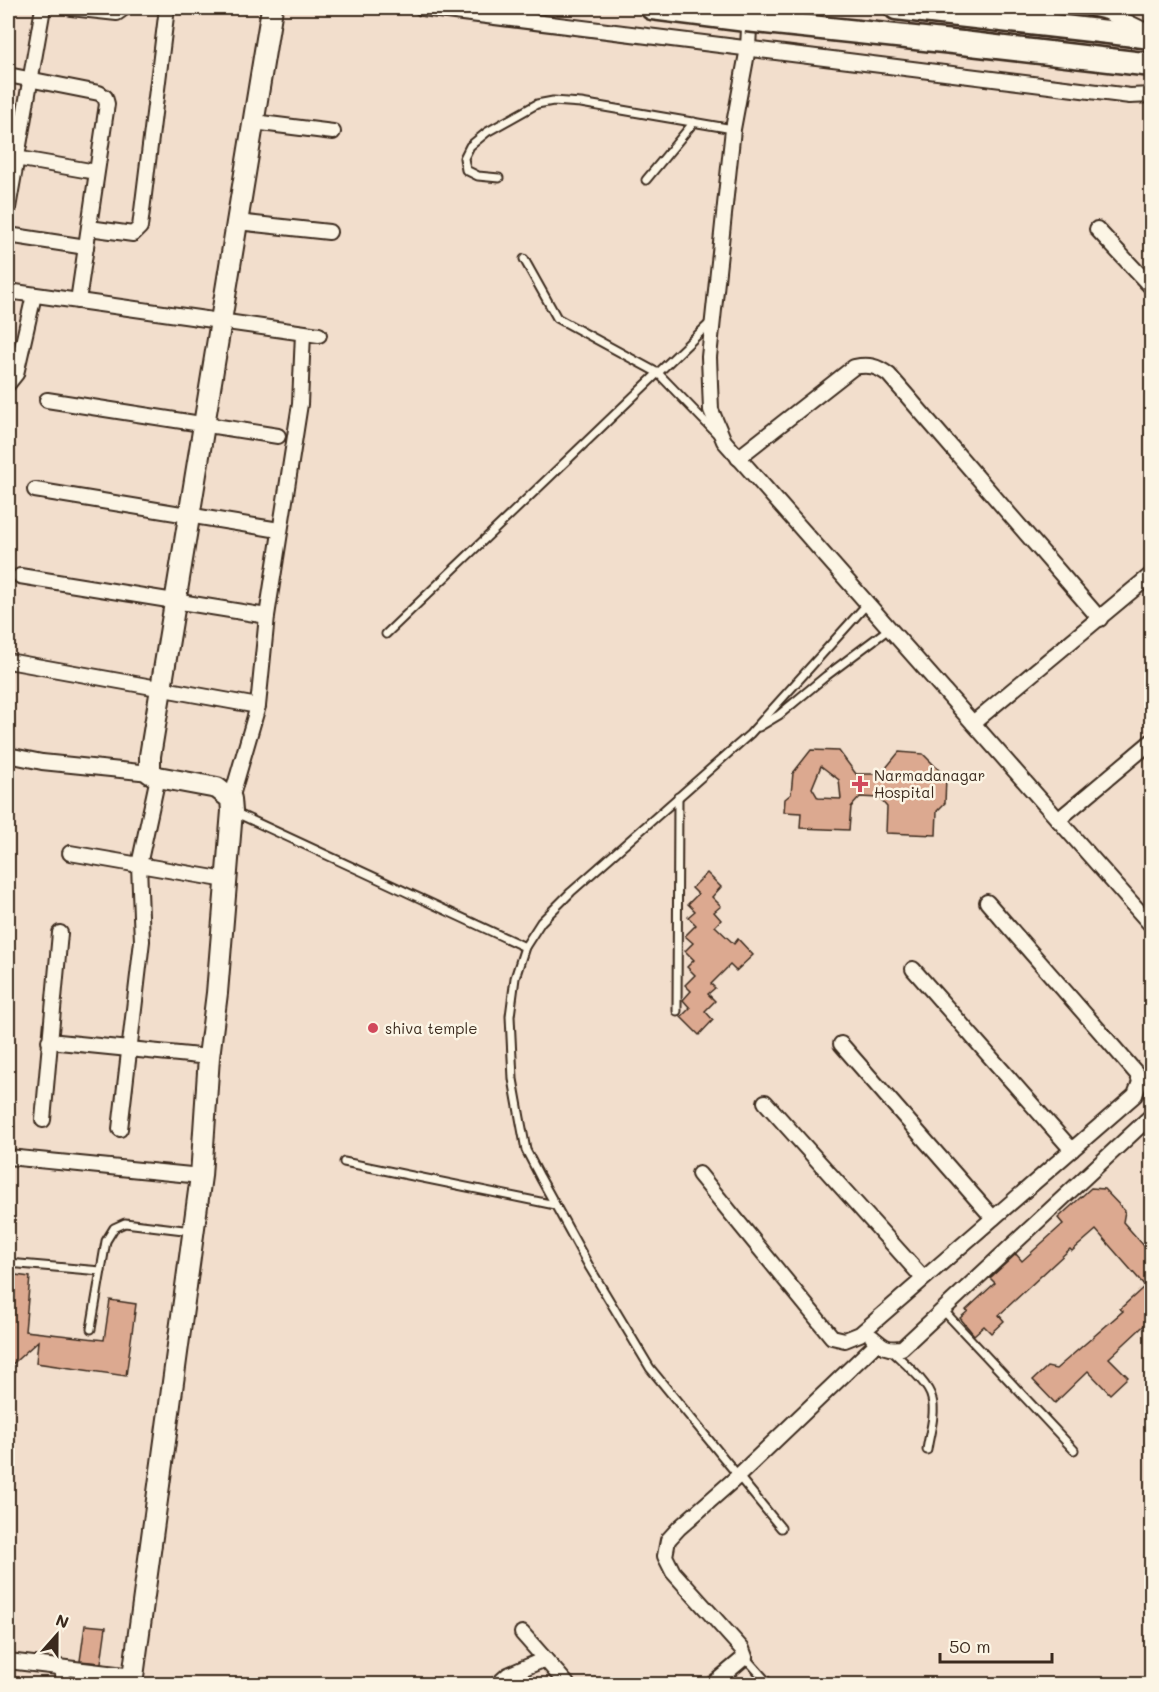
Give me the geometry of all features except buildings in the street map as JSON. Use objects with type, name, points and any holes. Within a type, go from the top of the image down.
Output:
[{"type":"main road","points":[[133,1680],[201,1176],[209,1057],[217,993],[232,805],[217,788],[154,775],[150,756],[272,8]]},
{"type":"main road","points":[[652,8],[1152,65]]},
{"type":"main road","points":[[896,8],[1152,36]]},
{"type":"street","points":[[8,208],[12,157],[43,8]]},
{"type":"street","points":[[71,8],[117,14],[124,8]]},
{"type":"street","points":[[89,228],[133,234],[140,226],[167,8]]},
{"type":"street","points":[[422,8],[1130,96],[1152,95]]},
{"type":"street","points":[[750,8],[748,48],[733,129],[709,357],[711,410],[724,441],[1152,926]]},
{"type":"street","points":[[1090,8],[1107,12],[1152,36]]},
{"type":"street","points":[[8,75],[99,93],[105,97],[107,104],[78,301]]},
{"type":"street","points":[[253,122],[333,132]]},
{"type":"street","points":[[12,157],[96,172]]},
{"type":"street","points":[[237,222],[329,232]]},
{"type":"street","points":[[1097,229],[1152,288]]},
{"type":"street","points":[[8,235],[86,248]]},
{"type":"street","points":[[8,291],[318,335]]},
{"type":"street","points":[[8,384],[15,374],[34,295]]},
{"type":"street","points":[[232,805],[258,706],[267,616],[300,404],[303,333]]},
{"type":"street","points":[[738,458],[854,367],[865,364],[878,367],[889,375],[1100,619]]},
{"type":"street","points":[[47,400],[278,436]]},
{"type":"street","points":[[35,490],[273,529]]},
{"type":"street","points":[[974,723],[1152,574]]},
{"type":"street","points":[[20,576],[267,616]]},
{"type":"street","points":[[8,661],[258,706]]},
{"type":"street","points":[[1058,820],[1152,741]]},
{"type":"street","points":[[8,755],[42,762],[154,775],[139,865],[142,941],[120,1129]]},
{"type":"street","points":[[70,853],[226,880]]},
{"type":"street","points":[[699,1174],[832,1336],[845,1340],[860,1334],[1135,1095],[1140,1083],[1138,1075],[987,902]]},
{"type":"street","points":[[43,1120],[60,933]]},
{"type":"street","points":[[913,969],[1072,1150]]},
{"type":"street","points":[[49,1041],[209,1057]]},
{"type":"street","points":[[841,1044],[993,1218]]},
{"type":"street","points":[[765,1102],[923,1278]]},
{"type":"street","points":[[865,1329],[884,1348],[891,1350],[902,1348],[1152,1115]]},
{"type":"street","points":[[8,1156],[201,1176]]},
{"type":"street","points":[[713,1684],[745,1657],[742,1649],[673,1572],[665,1556],[668,1540],[738,1477],[878,1342]]},
{"type":"street","points":[[522,1633],[567,1684]]},
{"type":"street","points":[[498,1684],[508,1675],[544,1659]]},
{"type":"street","points":[[8,1661],[133,1680]]},
{"type":"street","points":[[62,1684],[63,1668]]},
{"type":"lane","points":[[499,178],[478,176],[466,170],[464,158],[470,146],[487,132],[537,104],[553,101],[581,103],[733,129]]},
{"type":"lane","points":[[646,180],[694,122]]},
{"type":"lane","points":[[525,259],[557,318],[658,373],[724,441]]},
{"type":"lane","points":[[386,634],[713,320]]},
{"type":"lane","points":[[780,1528],[650,1368],[555,1205],[526,1150],[513,1079],[510,1016],[515,978],[525,947],[541,922],[571,892],[750,734],[868,603]]},
{"type":"lane","points":[[750,734],[779,715],[890,628]]},
{"type":"lane","points":[[677,1011],[678,797]]},
{"type":"lane","points":[[232,805],[525,947]]},
{"type":"lane","points":[[344,1162],[555,1205]]},
{"type":"lane","points":[[91,1329],[106,1241],[114,1228],[125,1223],[194,1231]]},
{"type":"lane","points":[[8,1263],[101,1271]]},
{"type":"lane","points":[[943,1310],[1074,1450]]},
{"type":"lane","points":[[891,1350],[927,1388],[932,1399],[933,1412],[927,1450]]},
{"type":"lane","points":[[745,1657],[769,1684]]},
{"type":"place","name":"Narmadanagar Hospital","points":[[860,784]]},
{"type":"place","name":"shiva temple","points":[[373,1028]]}]
